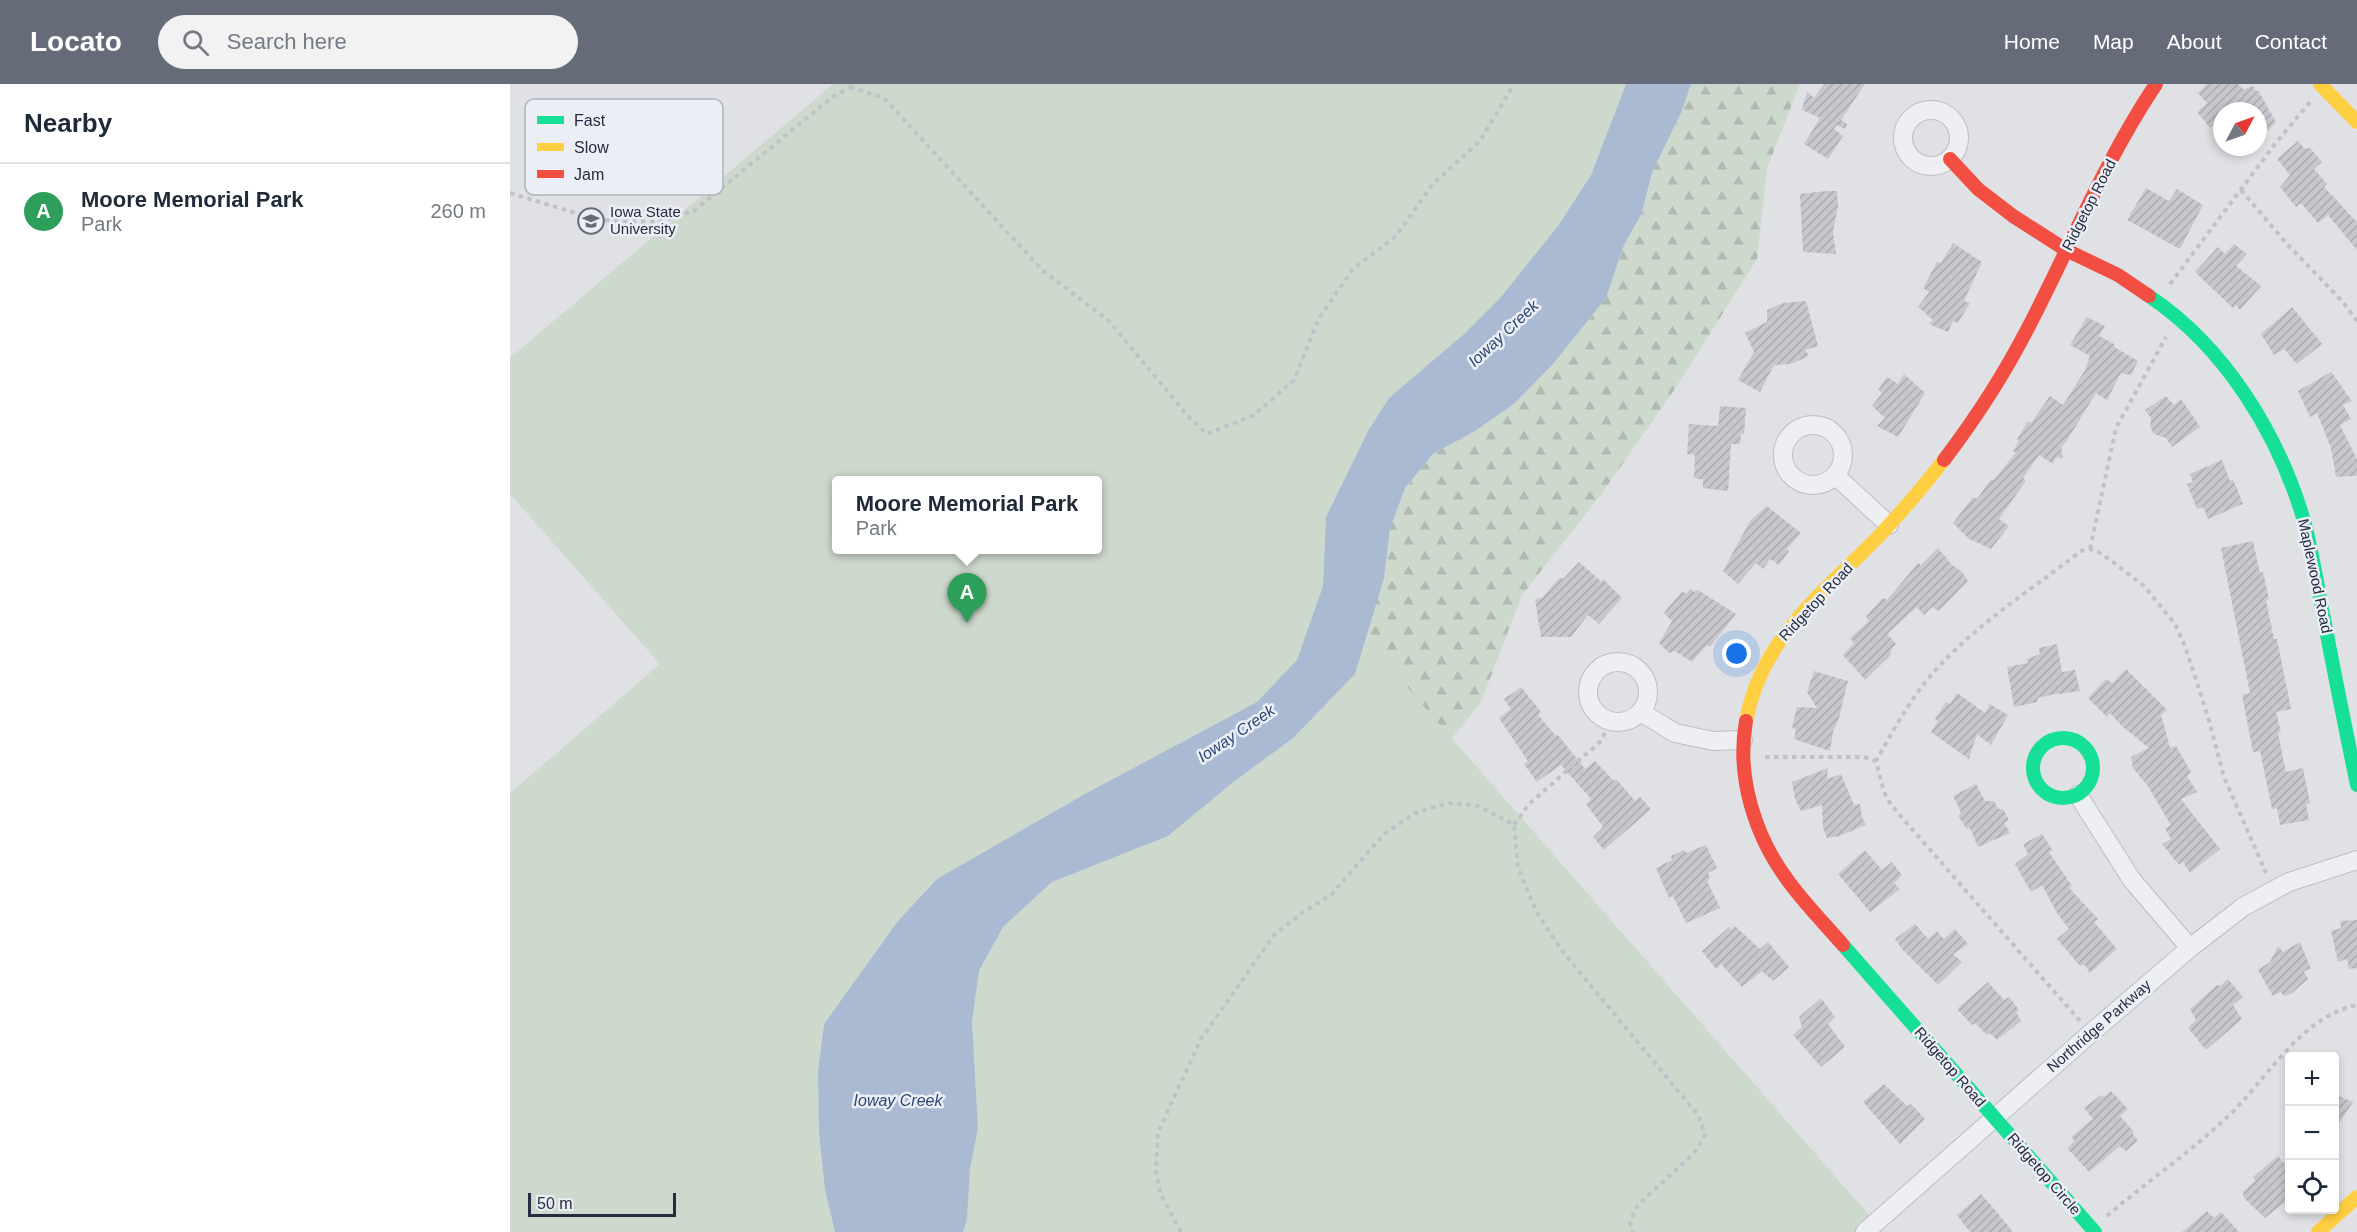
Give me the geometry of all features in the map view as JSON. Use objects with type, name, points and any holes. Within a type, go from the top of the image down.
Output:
[{"type":"street","name":"Ridgetop Road","points":[[1994,1117],[1789,883],[1769,855],[1753,817],[1744,776],[1744,748],[1752,697],[1770,653],[1791,624],[1889,525],[1938,469],[2007,370],[2106,168],[2157,84]]},
{"type":"street","points":[[2321,85],[2357,122]]},
{"type":"street","name":"Maplewood Road","points":[[1950,159],[1978,189],[2013,216],[2066,250],[2118,275],[2157,301],[2211,351],[2252,403],[2282,463],[2304,521],[2357,786]]},
{"type":"street","points":[[1836,476],[1889,525]]},
{"type":"street","points":[[1625,663],[1642,674],[1647,683],[1646,703],[1641,712],[1627,721],[1611,722],[1594,710],[1588,691],[1596,672],[1604,666],[1625,663]]},
{"type":"street","points":[[1641,712],[1675,733],[1744,748]]},
{"type":"street","points":[[2055,739],[2075,740],[2089,753],[2094,771],[2086,789],[2078,795],[2068,798],[2048,795],[2035,780],[2034,759],[2047,743],[2055,739]]},
{"type":"street","points":[[2078,795],[2132,879],[2190,948]]},
{"type":"street","name":"Northridge Parkway","points":[[1865,1232],[2091,1033],[2242,906],[2289,882],[2357,860]]},
{"type":"street","name":"Ridgetop Circle","points":[[1994,1117],[2093,1230]]},
{"type":"street","points":[[2318,1232],[2357,1197]]},
{"type":"path","points":[[723,187],[831,98],[851,86],[884,98],[1042,270],[1108,320],[1187,415],[1207,434],[1254,415],[1294,380],[1319,318],[1353,269],[1395,236],[1433,184],[1480,141],[1514,84]]},
{"type":"path","points":[[2157,301],[2321,85]]},
{"type":"path","points":[[2241,190],[2287,244],[2342,301],[2357,321]]},
{"type":"path","points":[[510,193],[598,220],[657,222],[694,211],[713,195]]},
{"type":"path","points":[[2090,549],[2116,428],[2166,336],[2179,319]]},
{"type":"path","points":[[2091,1033],[1891,805],[1884,792],[1876,761],[1910,703],[1952,653],[2081,551],[2090,549],[2097,551],[2144,586],[2175,624],[2185,646],[2208,717],[2224,777],[2252,845],[2274,890]]},
{"type":"path","points":[[1611,722],[1600,742],[1529,804],[1514,825],[1518,868],[1536,910],[1562,951],[1698,1115],[1705,1135],[1695,1152],[1637,1206],[1630,1223],[1633,1232]]},
{"type":"path","points":[[1744,748],[1864,757],[1876,761]]},
{"type":"path","points":[[1181,1232],[1161,1195],[1156,1173],[1158,1132],[1201,1039],[1274,935],[1303,912],[1332,894],[1384,834],[1415,813],[1449,803],[1479,806],[1514,825]]},
{"type":"path","points":[[2093,1230],[2226,1119],[2258,1082],[2315,1025],[2334,1011],[2357,1005]]},
{"type":"green space","points":[[833,84],[1626,84],[1591,175],[1558,226],[1500,298],[1368,431],[1326,517],[1323,586],[1297,660],[1257,702],[1083,795],[1038,822],[898,921],[824,1024],[818,1071],[819,1133],[825,1190],[835,1232],[510,1232],[510,793],[660,664],[510,494],[510,358],[702,195],[723,195],[723,177]]},
{"type":"green space","points":[[1691,84],[1800,84],[1767,168],[1757,259],[1675,389],[1600,496],[1522,595],[1481,702],[1383,824],[963,1232],[967,1219],[970,1169],[978,1128],[972,1022],[979,971],[1293,738],[1384,578],[1390,529],[1405,488],[1433,454],[1475,431],[1514,404],[1553,364],[1606,298],[1624,245],[1641,215],[1653,170],[1681,113]]},
{"type":"green space","points":[[1365,639],[1884,1232],[963,1232],[967,1219],[970,1169],[978,1127],[972,1022],[979,971],[1003,927],[1052,882],[1102,860],[1232,783],[1293,738],[1355,674]]},
{"type":"water","name":"Ioway Creek","points":[[1626,84],[1691,84],[1681,113],[1653,170],[1641,215],[1624,245],[1606,298],[1553,364],[1514,404],[1475,431],[1433,454],[1405,488],[1390,529],[1384,578],[1355,674],[1293,738],[1232,783],[1168,836],[1052,882],[1003,927],[979,971],[972,1022],[978,1128],[970,1169],[967,1219],[963,1232],[835,1232],[825,1190],[819,1133],[818,1071],[824,1024],[898,921],[937,879],[1083,795],[1257,702],[1297,660],[1323,586],[1326,517],[1368,431],[1389,398],[1463,335],[1500,298],[1558,226],[1591,175]]},
{"type":"building","points":[[1824,84],[1865,84],[1841,120],[1847,124],[1845,129],[1837,125],[1834,129],[1843,136],[1828,159],[1804,144],[1820,118],[1802,110],[1807,92],[1814,98]]},
{"type":"building","points":[[2207,84],[2238,84],[2244,90],[2252,86],[2258,92],[2258,90],[2265,102],[2213,102],[2213,126],[2210,128],[2197,112],[2207,103],[2198,93]]},
{"type":"building","points":[[2267,106],[2276,122],[2267,131]]},
{"type":"building","points":[[2298,141],[2305,149],[2310,148],[2322,162],[2314,169],[2327,184],[2324,187],[2357,222],[2357,250],[2328,215],[2318,223],[2301,203],[2296,207],[2280,187],[2290,175],[2277,159]]},
{"type":"building","points":[[2146,188],[2169,201],[2177,189],[2203,205],[2180,249],[2127,220]]},
{"type":"building","points":[[1837,191],[1838,206],[1833,232],[1836,254],[1803,252],[1800,194]]},
{"type":"building","points":[[1953,243],[1982,262],[1964,301],[1970,303],[1958,323],[1953,321],[1948,332],[1929,324],[1933,320],[1918,307],[1929,292],[1923,288],[1937,262],[1941,263]]},
{"type":"building","points":[[2234,244],[2247,254],[2236,266],[2261,286],[2240,310],[2236,305],[2233,308],[2195,272],[2218,247],[2225,254]]},
{"type":"building","points":[[1806,301],[1818,346],[1805,350],[1809,356],[1791,364],[1774,365],[1760,392],[1738,380],[1754,352],[1745,333],[1767,322],[1767,310],[1783,303]]},
{"type":"building","points":[[2292,307],[2322,344],[2297,364],[2284,349],[2274,355],[2261,334]]},
{"type":"building","points":[[2087,317],[2105,326],[2099,336],[2138,361],[2131,375],[2121,373],[2107,400],[2096,393],[2061,447],[2063,458],[2056,457],[2053,464],[2039,455],[2023,478],[2026,481],[1999,519],[2009,526],[1991,549],[1969,539],[1953,523],[1973,497],[1977,499],[1991,479],[1994,480],[2016,452],[2013,451],[2019,441],[2017,439],[2028,421],[2031,423],[2050,396],[2063,405],[2085,370],[2090,356],[2070,345]]},
{"type":"building","points":[[2331,372],[2352,401],[2343,405],[2351,419],[2340,425],[2357,459],[2357,476],[2336,477],[2331,448],[2317,413],[2310,417],[2298,391]]},
{"type":"building","points":[[1904,374],[1925,393],[1898,437],[1877,426],[1885,418],[1872,406],[1882,393],[1878,390],[1887,377],[1898,384]]},
{"type":"building","points":[[2166,396],[2174,405],[2181,399],[2200,427],[2172,447],[2166,438],[2154,434],[2150,427],[2151,418],[2145,410]]},
{"type":"building","points":[[1720,406],[1746,408],[1744,434],[1741,434],[1740,444],[1731,444],[1728,491],[1703,488],[1703,480],[1694,478],[1695,455],[1687,454],[1689,424],[1718,426]]},
{"type":"building","points":[[2222,460],[2230,481],[2233,479],[2243,504],[2208,519],[2203,507],[2197,509],[2187,484],[2193,482],[2190,474]]},
{"type":"building","points":[[1767,506],[1801,533],[1787,549],[1789,551],[1779,565],[1770,559],[1763,569],[1756,563],[1738,584],[1723,571],[1750,521]]},
{"type":"building","points":[[2253,541],[2260,573],[2263,572],[2269,599],[2266,600],[2274,639],[2277,639],[2291,709],[2276,712],[2286,772],[2303,768],[2310,803],[2306,804],[2309,820],[2280,825],[2277,808],[2272,809],[2260,751],[2253,752],[2242,695],[2250,693],[2221,548]]},
{"type":"building","points":[[1938,548],[1968,581],[1939,611],[1932,607],[1924,615],[1917,607],[1887,634],[1896,644],[1890,651],[1891,655],[1865,680],[1843,655],[1854,643],[1850,638],[1869,621],[1866,616],[1883,598],[1887,600],[1918,563],[1921,565]]},
{"type":"building","points":[[1579,562],[1602,582],[1603,579],[1622,598],[1599,624],[1588,615],[1571,637],[1541,637],[1535,599],[1542,598],[1560,577],[1563,579]]},
{"type":"building","points":[[1691,588],[1694,592],[1698,590],[1736,614],[1710,647],[1707,645],[1692,662],[1675,651],[1669,653],[1659,643],[1672,621],[1664,613],[1682,591],[1686,594]]},
{"type":"building","points":[[2057,644],[2062,672],[2075,670],[2080,691],[2038,698],[2037,702],[2014,707],[2007,667],[2028,663],[2027,659],[2040,654],[2039,648]]},
{"type":"building","points":[[2126,669],[2167,710],[2161,715],[2170,748],[2176,746],[2191,772],[2187,776],[2197,792],[2181,799],[2220,849],[2190,873],[2183,862],[2179,865],[2162,844],[2171,839],[2165,829],[2171,825],[2147,785],[2133,768],[2131,757],[2149,748],[2110,713],[2107,717],[2088,698],[2106,679],[2113,683]]},
{"type":"building","points":[[1814,671],[1848,681],[1839,718],[1833,732],[1830,751],[1794,739],[1796,730],[1792,727],[1797,707],[1817,708],[1807,692]]},
{"type":"building","points":[[1521,687],[1541,712],[1538,715],[1556,736],[1558,735],[1585,769],[1595,761],[1614,781],[1616,779],[1635,801],[1640,797],[1651,809],[1604,850],[1593,837],[1603,827],[1586,804],[1591,799],[1561,765],[1537,782],[1524,764],[1528,761],[1499,718],[1511,709],[1504,699]]},
{"type":"building","points":[[1957,693],[1985,713],[1990,704],[2008,715],[1991,745],[1977,734],[1969,759],[1931,732],[1938,721],[1935,719],[1946,702],[1950,704]]},
{"type":"building","points":[[1828,768],[1827,779],[1841,774],[1854,805],[1860,804],[1866,825],[1839,836],[1827,838],[1823,828],[1822,805],[1801,811],[1795,799],[1792,782]]},
{"type":"building","points":[[1976,784],[1985,801],[1994,801],[1998,809],[2003,809],[2009,820],[2004,823],[2010,833],[1978,847],[1970,828],[1967,829],[1958,816],[1961,813],[1953,796]]},
{"type":"building","points":[[2042,834],[2053,851],[2049,852],[2072,886],[2069,888],[2098,919],[2094,922],[2117,949],[2090,973],[2084,964],[2080,966],[2057,939],[2069,929],[2057,913],[2042,885],[2031,892],[2015,864],[2028,854],[2023,844]]},
{"type":"building","points":[[1706,845],[1717,868],[1708,873],[1710,878],[1707,881],[1720,908],[1686,923],[1673,896],[1669,898],[1656,868],[1672,860],[1671,856],[1684,850],[1686,853]]},
{"type":"building","points":[[1865,850],[1882,870],[1892,862],[1902,875],[1894,883],[1900,889],[1870,912],[1838,874]]},
{"type":"building","points":[[2357,920],[2357,968],[2349,969],[2347,959],[2338,962],[2331,931],[2341,928],[2340,921]]},
{"type":"building","points":[[1915,924],[1928,939],[1937,931],[1944,939],[1955,929],[1968,944],[1953,954],[1962,962],[1938,985],[1895,939]]},
{"type":"building","points":[[1735,926],[1760,949],[1768,942],[1789,967],[1773,981],[1762,971],[1742,987],[1721,964],[1716,969],[1702,951],[1729,927],[1731,930]]},
{"type":"building","points":[[2300,942],[2311,969],[2304,971],[2308,979],[2292,993],[2284,996],[2281,992],[2273,996],[2258,970],[2270,962],[2278,946],[2283,952]]},
{"type":"building","points":[[2228,979],[2243,997],[2233,1005],[2242,1019],[2206,1050],[2188,1028],[2196,1020],[2190,1009],[2217,985],[2220,986]]},
{"type":"building","points":[[1988,982],[2004,1000],[2009,997],[2019,1010],[2016,1012],[2021,1021],[1997,1040],[1990,1033],[1987,1035],[1975,1023],[1972,1025],[1957,1009]]},
{"type":"building","points":[[1821,998],[1835,1017],[1828,1024],[1845,1047],[1821,1067],[1793,1035],[1802,1027],[1799,1017]]},
{"type":"building","points":[[1884,1084],[1907,1106],[1911,1104],[1925,1119],[1900,1144],[1863,1102]]},
{"type":"building","points":[[2111,1091],[2128,1109],[2120,1116],[2134,1132],[2132,1133],[2138,1141],[2126,1151],[2120,1146],[2089,1172],[2067,1148],[2075,1141],[2071,1137],[2093,1119],[2084,1108],[2101,1095],[2104,1097]]},
{"type":"building","points":[[2339,1096],[2353,1102],[2339,1123]]},
{"type":"building","points":[[2278,1156],[2285,1164],[2285,1202],[2265,1218],[2244,1198],[2243,1192],[2255,1181],[2253,1177]]},
{"type":"building","points":[[1981,1194],[2013,1232],[1970,1232],[1957,1215]]},
{"type":"building","points":[[2207,1211],[2214,1218],[2221,1212],[2239,1232],[2182,1232]]},
{"type":"traffic: fast","points":[[2149,296],[2202,340],[2225,366],[2264,425],[2280,456],[2304,521],[2313,559],[2357,785]]},
{"type":"traffic: fast","points":[[2057,738],[2069,738],[2080,743],[2088,751],[2093,768],[2091,780],[2080,793],[2069,798],[2057,798],[2046,793],[2038,785],[2033,774],[2033,762],[2038,751],[2046,743],[2057,738]]},
{"type":"traffic: fast","points":[[1843,945],[2095,1232]]},
{"type":"traffic: slow","points":[[2320,84],[2357,122]]},
{"type":"traffic: slow","points":[[1746,721],[1753,693],[1764,667],[1778,644],[1812,603],[1890,524],[1944,460]]},
{"type":"traffic: slow","points":[[2318,1232],[2357,1197]]},
{"type":"traffic: jam","points":[[1944,460],[1979,412],[2010,361],[2104,173],[2156,84]]},
{"type":"traffic: jam","points":[[1950,159],[1978,189],[2013,216],[2066,250],[2118,275],[2149,296]]},
{"type":"traffic: jam","points":[[1746,721],[1744,742],[1746,785],[1758,826],[1767,846],[1789,882],[1843,945]]},
{"type":"place","name":"Iowa State University","points":[[591,221]]},
{"type":"place","name":"Moore Memorial Park","points":[[967,623]]}]
